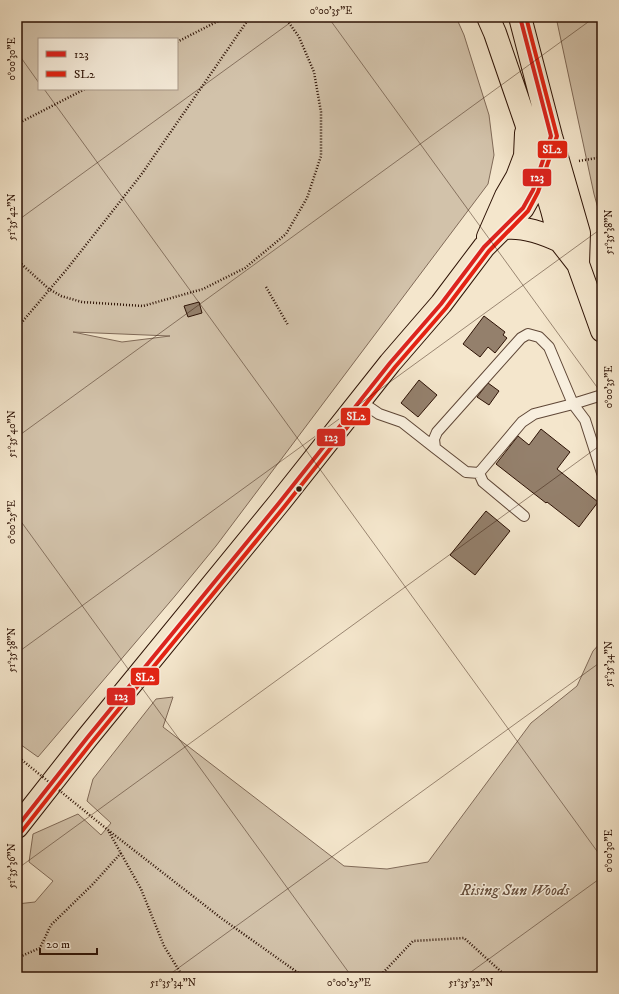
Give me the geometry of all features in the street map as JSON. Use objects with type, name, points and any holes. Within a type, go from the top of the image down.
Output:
[{"type":"main road","points":[[488,17],[496,33],[526,123],[560,241],[578,264],[602,331]]},
{"type":"main road","points":[[520,17],[550,136],[579,233],[578,264]]},
{"type":"main road","points":[[484,247],[506,196],[517,177],[525,156],[526,123]]},
{"type":"main road","points":[[17,826],[390,363],[441,304],[484,247],[505,228],[523,208],[533,190],[550,136]]},
{"type":"main road","points":[[505,228],[516,227],[549,236],[560,241]]},
{"type":"lane","points":[[435,448],[434,439],[437,432],[521,338],[528,334],[539,337],[548,347],[573,404],[585,420],[602,473]]},
{"type":"lane","points":[[479,473],[522,422],[534,414],[602,395]]},
{"type":"lane","points":[[360,401],[379,414],[402,422],[466,472],[479,473]]},
{"type":"lane","points":[[479,473],[483,482],[524,516]]},
{"type":"path","points":[[178,41],[226,17]]},
{"type":"path","points":[[17,328],[141,175],[250,17]]},
{"type":"path","points":[[17,260],[49,288],[61,296],[82,302],[143,306],[203,289],[245,268],[286,234],[307,198],[321,156],[321,112],[314,72],[299,37],[286,17]]},
{"type":"path","points":[[17,124],[83,90]]},
{"type":"path","points":[[576,162],[602,157]]},
{"type":"path","points":[[266,287],[288,325]]},
{"type":"path","points":[[17,756],[108,830],[221,918],[304,977]]},
{"type":"path","points":[[108,830],[141,889],[164,946],[183,977]]},
{"type":"path","points":[[17,958],[40,948],[51,925],[93,884],[121,853]]},
{"type":"path","points":[[379,977],[413,941],[464,938],[507,977]]},
{"type":"green space","points":[[17,17],[456,17],[464,35],[489,115],[494,155],[488,184],[216,546],[38,757],[17,742]],"holes":[[[73,332],[170,336],[122,342]]]},
{"type":"green space","points":[[556,17],[602,17],[602,223],[594,194]]},
{"type":"green space","name":"Rising Sun Woods","points":[[602,641],[602,977],[17,977],[17,904],[35,902],[53,881],[29,862],[33,834],[78,814],[101,835],[111,823],[87,801],[93,779],[156,699],[173,697],[163,727],[344,866],[387,869],[428,862],[531,723],[577,686],[593,651]]},
{"type":"building","points":[[199,302],[202,313],[188,317],[184,306]]},
{"type":"building","points":[[484,316],[505,332],[503,335],[507,338],[495,353],[488,347],[480,357],[463,344]]},
{"type":"building","points":[[419,380],[437,395],[418,417],[401,403]]},
{"type":"building","points":[[488,383],[499,391],[489,405],[477,397]]},
{"type":"building","points":[[541,429],[570,452],[557,469],[598,502],[579,527],[496,464],[518,436],[529,445]]},
{"type":"building","points":[[486,511],[510,531],[475,575],[450,555]]},
{"type":"transit line","name":"123","points":[[17,827],[87,738],[279,503],[390,363],[441,304],[484,247],[523,208],[533,190],[551,136],[520,17]]},
{"type":"transit line","name":"SL2","points":[[22,831],[92,742],[284,507],[395,367],[446,308],[489,251],[528,211],[538,192],[557,136],[526,17]]}]
